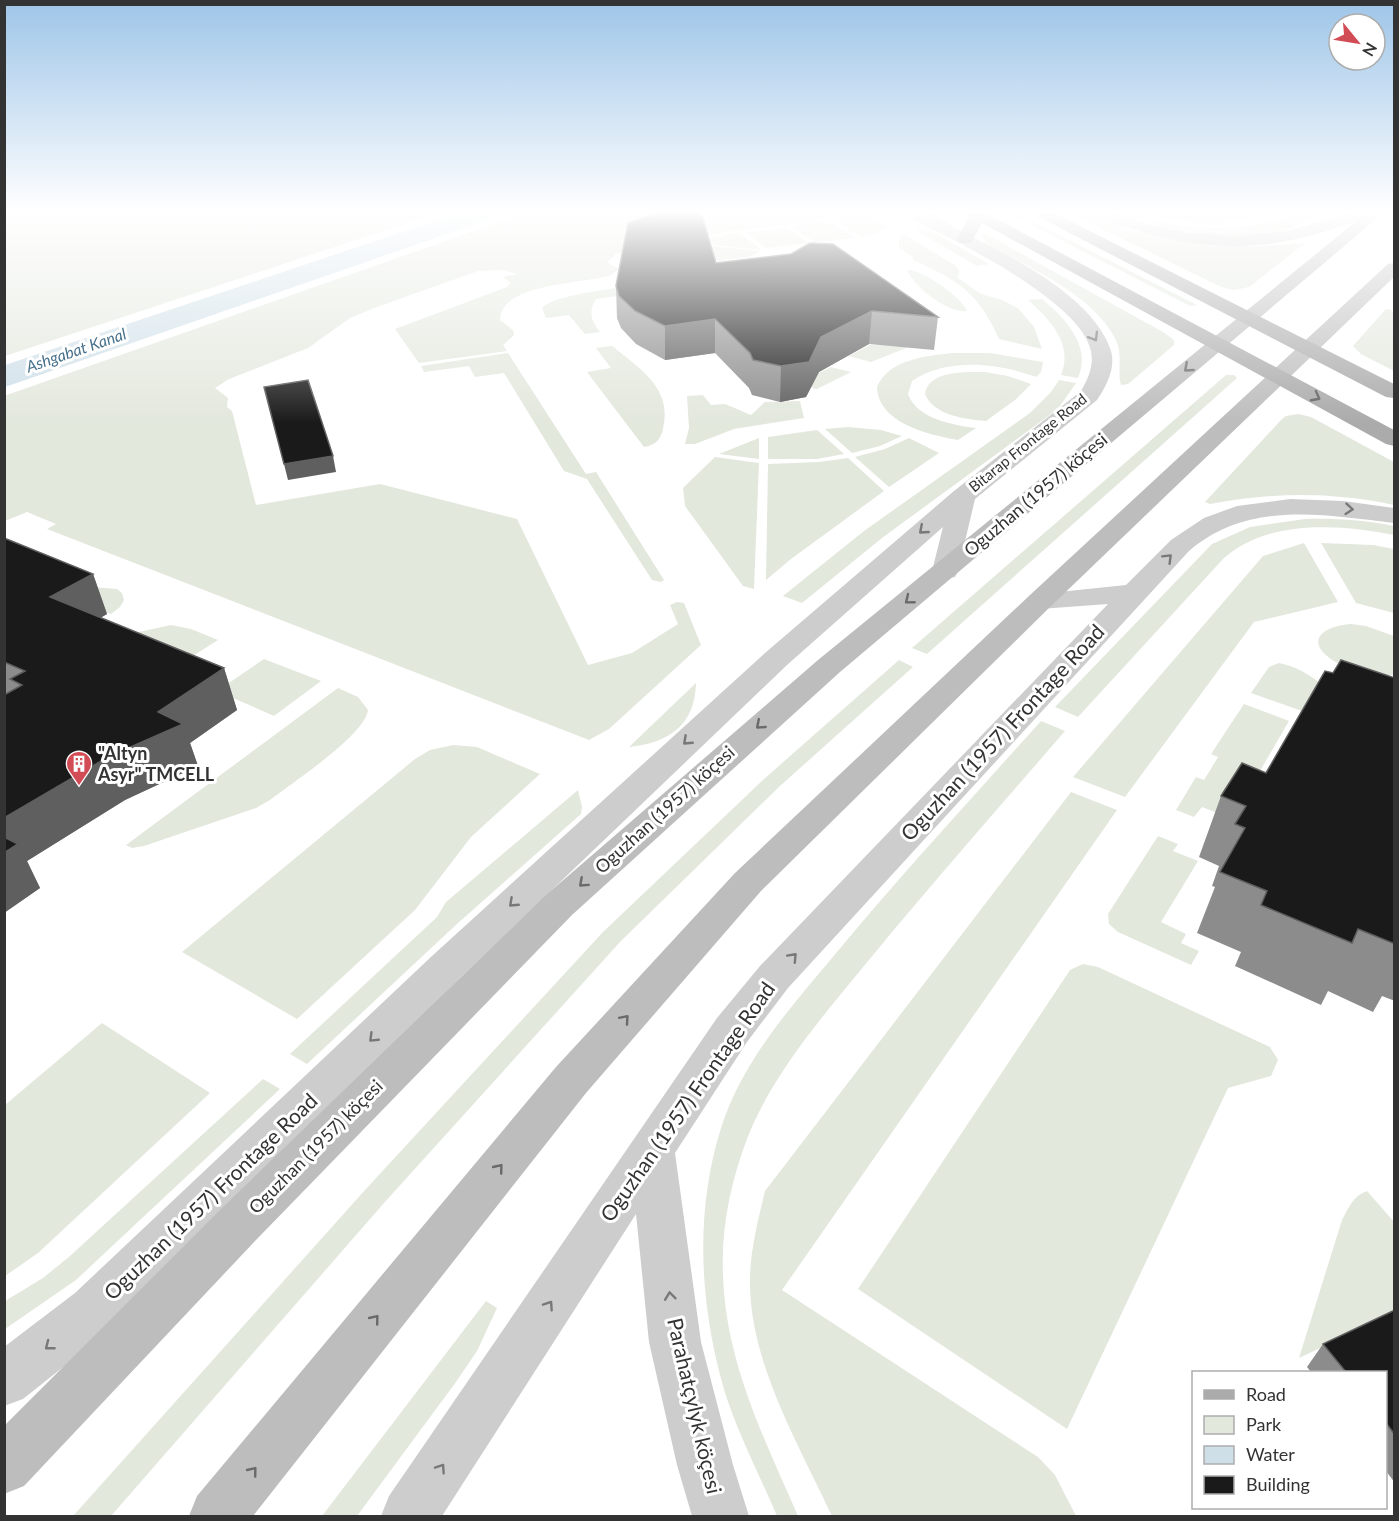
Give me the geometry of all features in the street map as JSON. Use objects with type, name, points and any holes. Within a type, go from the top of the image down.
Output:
[{"type":"main road","points":[[1100,281],[1395,439]]},
{"type":"main road","points":[[1178,281],[1395,392]]},
{"type":"main road","name":"Oguzhan (1957) köçesi","points":[[4,1466],[239,1224],[559,905],[770,717],[1293,281]]},
{"type":"main road","points":[[217,1516],[571,1080],[748,882],[1277,376],[1310,349],[1381,281]]},
{"type":"street","name":"Bitarap Frontage Road","points":[[776,658],[963,496],[1077,406],[1096,385],[1102,366],[1100,346],[1095,337],[1074,310],[1034,281]]},
{"type":"street","points":[[945,571],[963,496]]},
{"type":"street","points":[[1040,601],[1135,592],[1192,536],[1216,522],[1240,513],[1271,508],[1308,507],[1367,511],[1395,516]]},
{"type":"street","name":"Oguzhan (1957) Frontage Road","points":[[409,1516],[732,1030],[774,978],[1135,592]]},
{"type":"street","name":"Oguzhan (1957) Frontage Road","points":[[4,1380],[93,1311],[446,966],[776,658]]},
{"type":"street","name":"Parahatçylyk köçesi","points":[[652,1151],[675,1342],[705,1465],[721,1516]]},
{"type":"street","points":[[93,1311],[239,1224]]},
{"type":"green space","points":[[4,281],[232,281],[5,356]]},
{"type":"green space","points":[[332,281],[450,281],[350,318],[308,348],[229,379],[215,388],[228,398],[227,407],[232,411],[256,505],[380,484],[517,519],[588,665],[632,653],[678,624],[670,605],[677,602],[684,603],[701,645],[609,729],[589,740],[47,529],[56,524],[27,512],[5,521],[4,396]]},
{"type":"green space","points":[[508,281],[581,281],[529,291],[514,298],[504,308],[500,320],[513,330],[514,335],[503,345],[507,351],[419,363],[395,329],[507,287],[511,283]]},
{"type":"green space","points":[[684,281],[729,281],[596,299],[592,308],[592,316],[600,332],[585,334],[569,315],[546,318],[542,308],[556,300],[582,293]]},
{"type":"green space","points":[[914,281],[934,281],[958,299],[967,311],[960,311],[942,304]]},
{"type":"green space","points":[[953,281],[962,281],[981,294],[1002,300],[1018,308],[1034,327],[1042,349],[999,339],[975,299]]},
{"type":"green space","points":[[1054,281],[1071,281],[1163,332],[1174,340],[1174,345],[1128,384],[1121,385],[1120,357],[1116,340],[1092,309]]},
{"type":"green space","points":[[1141,281],[1150,281],[1197,305],[1190,306]]},
{"type":"green space","points":[[1209,281],[1257,281],[1249,287],[1234,290]]},
{"type":"green space","points":[[1042,299],[1067,324],[1079,344],[1082,355],[1078,378],[1061,375],[1064,353],[1058,333],[1028,300]]},
{"type":"green space","points":[[1386,309],[1392,310],[1394,318],[1394,371],[1361,354],[1353,346]]},
{"type":"green space","points":[[870,345],[911,346],[871,362],[849,356]]},
{"type":"green space","points":[[612,346],[643,371],[651,380],[663,402],[665,415],[663,429],[659,439],[651,445],[644,447],[587,372],[611,368],[596,348]]},
{"type":"green space","points":[[508,353],[586,474],[596,472],[664,580],[661,582],[652,580],[587,479],[564,471],[504,373],[475,377],[469,366],[424,372],[421,366]]},
{"type":"green space","points":[[953,353],[990,353],[1043,362],[1041,372],[1036,377],[1006,368],[957,365],[926,373],[912,381],[908,394],[913,403],[927,415],[957,425],[976,428],[958,440],[920,431],[895,418],[886,410],[877,387],[890,370],[920,358]]},
{"type":"green space","points":[[831,367],[851,372],[817,389],[805,380]]},
{"type":"green space","points":[[985,372],[1008,376],[1031,384],[1015,400],[986,421],[943,412],[929,401],[925,394],[933,380],[941,376]]},
{"type":"green space","points":[[1226,375],[1234,375],[1237,378],[927,654],[912,648]]},
{"type":"green space","points":[[1059,380],[1076,383],[1060,406],[1047,417],[882,538],[802,603],[783,596],[864,531],[1030,413],[1051,392]]},
{"type":"green space","points":[[703,395],[711,405],[725,404],[751,415],[765,402],[800,401],[804,418],[734,429],[695,444],[685,444],[689,428],[687,396]]},
{"type":"green space","points":[[1298,414],[1311,417],[1394,462],[1394,505],[1348,498],[1302,495],[1257,497],[1210,504],[1205,502],[1282,419]]},
{"type":"green space","points":[[848,427],[881,430],[902,436],[880,446],[852,453],[825,429]]},
{"type":"green space","points":[[817,430],[844,454],[817,459],[768,459],[768,437]]},
{"type":"green space","points":[[759,438],[759,459],[719,454]]},
{"type":"green space","points":[[909,438],[939,453],[889,487],[855,457],[885,449]]},
{"type":"green space","points":[[715,457],[759,463],[754,589],[743,586],[685,506],[683,488]]},
{"type":"green space","points":[[848,458],[884,491],[766,580],[768,464],[819,462]]},
{"type":"green space","points":[[1305,519],[1350,520],[1383,524],[1394,526],[1394,535],[1351,528],[1305,528],[1282,531],[1241,546],[1223,559],[1078,717],[1055,707],[1212,544],[1250,527]]},
{"type":"green space","points":[[1304,543],[1338,602],[1254,622],[1125,797],[1073,777],[1263,556]]},
{"type":"green space","points":[[1321,543],[1373,545],[1394,549],[1394,613],[1356,603]]},
{"type":"green space","points":[[92,587],[117,589],[122,593],[124,600],[120,607],[111,614],[67,595]]},
{"type":"green space","points":[[1351,624],[1366,626],[1394,636],[1394,675],[1355,671],[1325,654],[1318,641],[1320,636],[1332,628]]},
{"type":"green space","points":[[171,625],[191,629],[218,640],[169,671],[134,633]]},
{"type":"green space","points":[[264,659],[321,681],[274,716],[217,691]]},
{"type":"green space","points":[[899,660],[913,667],[780,786],[620,942],[384,1203],[111,1516],[73,1516],[365,1190],[603,932],[764,779]]},
{"type":"green space","points":[[1279,663],[1302,671],[1332,693],[1359,718],[1353,729],[1251,693],[1269,667]]},
{"type":"green space","points":[[696,683],[691,710],[677,729],[656,741],[629,747]]},
{"type":"green space","points":[[338,688],[358,697],[368,710],[364,720],[355,732],[326,758],[270,800],[256,808],[144,846],[132,848],[126,845]]},
{"type":"green space","points":[[1244,704],[1289,721],[1232,819],[1202,807],[1194,817],[1176,810],[1196,777],[1204,780],[1218,757],[1211,754]]},
{"type":"green space","points":[[1041,721],[1065,731],[910,911],[812,1030],[769,1094],[741,1155],[725,1222],[723,1273],[725,1306],[748,1398],[798,1516],[777,1516],[738,1429],[725,1393],[708,1313],[704,1282],[704,1220],[707,1189],[721,1128],[741,1081],[768,1037],[883,898]]},
{"type":"green space","points":[[453,745],[477,747],[540,774],[471,837],[415,910],[297,1019],[182,952],[415,759],[430,750]]},
{"type":"green space","points":[[578,790],[582,807],[581,814],[458,923],[307,1064],[290,1054],[437,917],[446,902]]},
{"type":"green space","points":[[1071,792],[1117,810],[782,1290],[1038,1457],[1055,1475],[1076,1516],[832,1516],[778,1402],[758,1341],[752,1311],[750,1269],[765,1191]]},
{"type":"green space","points":[[1158,836],[1178,844],[1173,851],[1198,861],[1161,922],[1186,934],[1181,943],[1199,951],[1191,965],[1118,932],[1109,924],[1108,914]]},
{"type":"green space","points":[[1083,964],[1098,967],[1270,1047],[1278,1060],[1271,1076],[1228,1088],[1067,1429],[858,1289],[1070,970]]},
{"type":"green space","points":[[102,1023],[210,1093],[38,1253],[5,1276],[5,1105]]},
{"type":"green space","points":[[263,1079],[280,1089],[76,1280],[5,1329],[5,1301],[43,1278],[70,1256]]},
{"type":"green space","points":[[1367,1191],[1394,1222],[1394,1313],[1299,1358],[1342,1220],[1355,1199]]},
{"type":"green space","points":[[486,1301],[497,1308],[477,1351],[357,1516],[322,1516]]},
{"type":"water","name":"Ashgabat Kanal","points":[[256,281],[311,281],[5,387],[5,365]]},
{"type":"building","points":[[617,281],[886,281],[938,317],[872,311],[821,337],[809,362],[781,366],[753,360],[750,353],[715,319],[665,326],[635,311],[619,296]]},
{"type":"building","points":[[308,380],[333,456],[284,464],[264,387]]},
{"type":"building","points":[[4,538],[93,574],[50,597],[224,668],[158,712],[183,724],[108,757],[4,818],[4,695],[22,685],[10,679],[25,671],[4,662]]},
{"type":"building","points":[[1341,660],[1395,678],[1395,944],[1358,929],[1352,943],[1261,905],[1267,891],[1220,872],[1245,828],[1235,824],[1246,806],[1221,796],[1242,763],[1266,773],[1325,671],[1333,673]]},
{"type":"building","points":[[4,837],[18,844],[4,853]]},
{"type":"building","points":[[1395,1310],[1395,1435],[1387,1424],[1387,1371],[1345,1371],[1323,1344]]},
{"type":"place","name":"\"Altyn Asyr\" TMCELL","points":[[79,787]]}]
